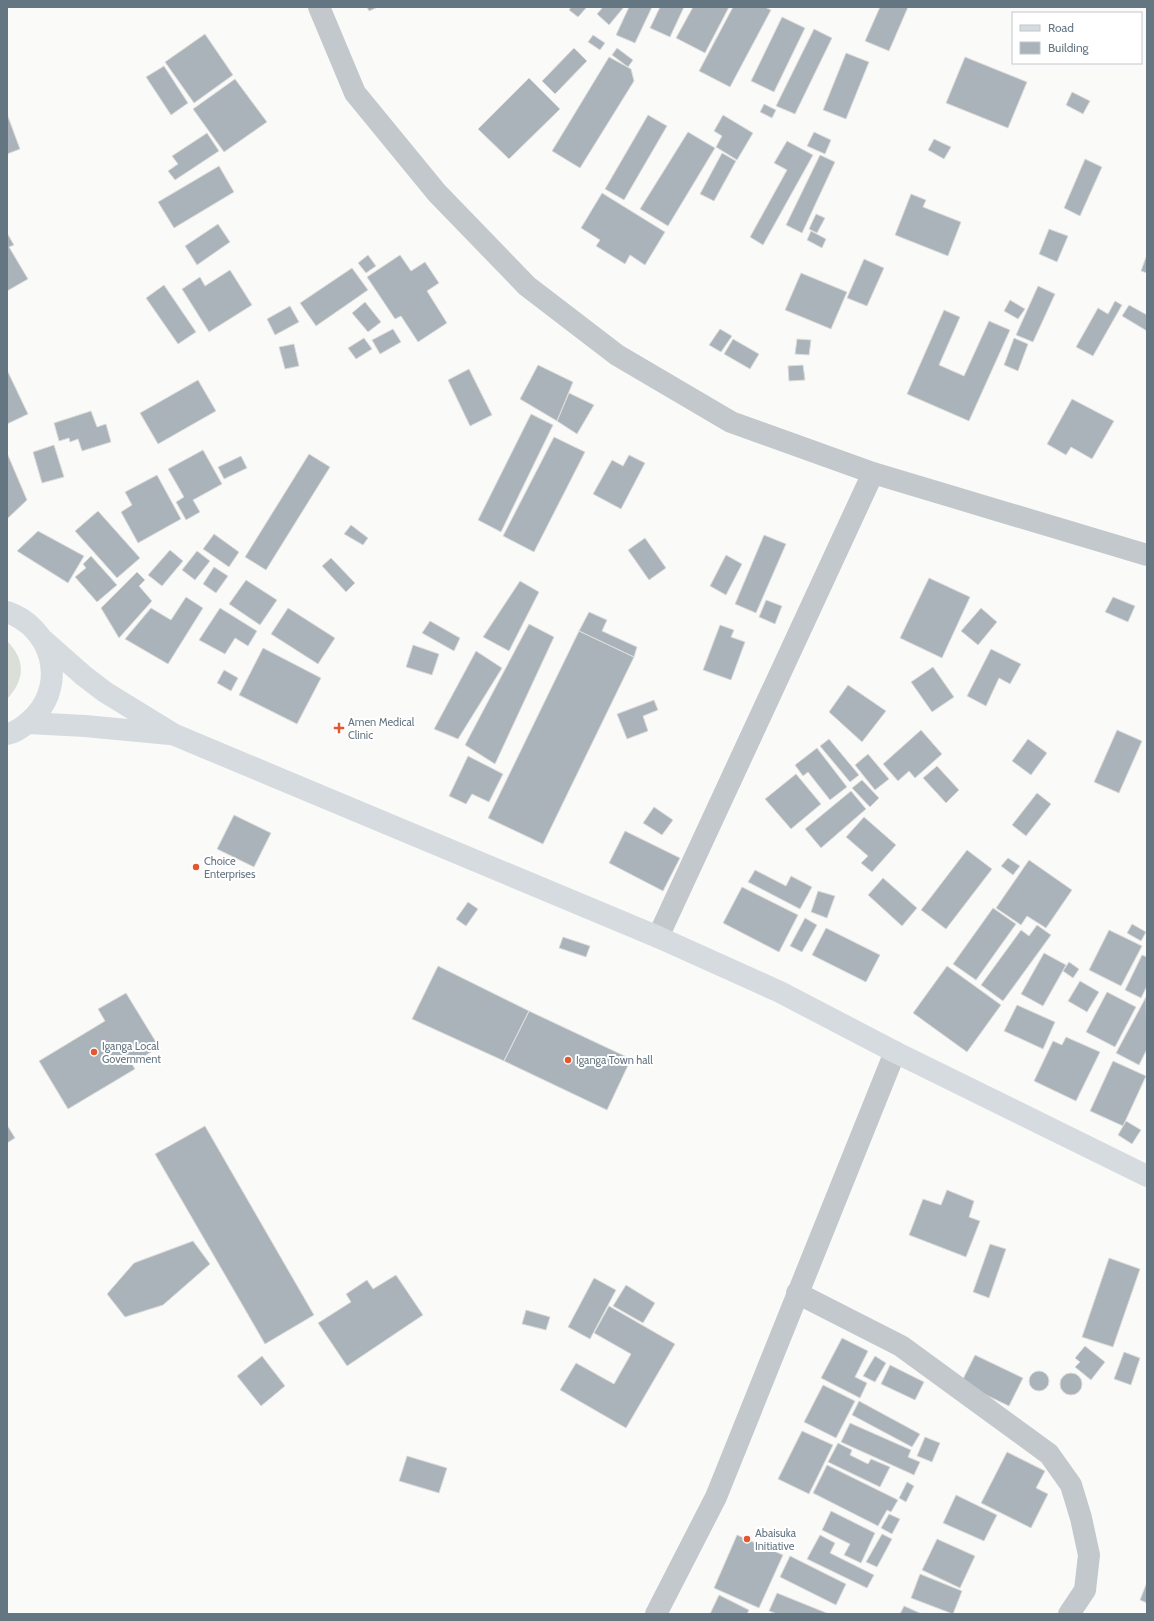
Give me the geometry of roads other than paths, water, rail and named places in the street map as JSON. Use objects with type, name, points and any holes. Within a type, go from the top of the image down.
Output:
[{"type":"main road","points":[[10,610],[31,625],[42,639],[105,692],[175,735],[658,937],[780,992],[895,1052],[1147,1176]]},
{"type":"main road","points":[[13,733],[40,710],[48,693],[52,675],[50,656],[42,639]]},
{"type":"main road","points":[[13,733],[85,726],[175,735]]},
{"type":"street","points":[[319,7],[355,93],[437,193],[527,286],[617,355],[731,422],[873,473],[1147,555]]},
{"type":"street","points":[[658,937],[873,473]]},
{"type":"street","points":[[656,1614],[716,1497],[895,1052]]},
{"type":"street","points":[[797,1293],[901,1346],[1049,1454],[1071,1485],[1081,1518],[1089,1555],[1085,1590],[1069,1614]]},
{"type":"place","name":"Amen Medical Clinic","points":[[339,728]]},
{"type":"place","name":"Choice Enterprises","points":[[196,867]]},
{"type":"place","name":"Iganga Local Government","points":[[94,1052]]},
{"type":"place","name":"Iganga Town hall","points":[[568,1060]]},
{"type":"place","name":"Abaisuka Initiative","points":[[747,1539]]}]
